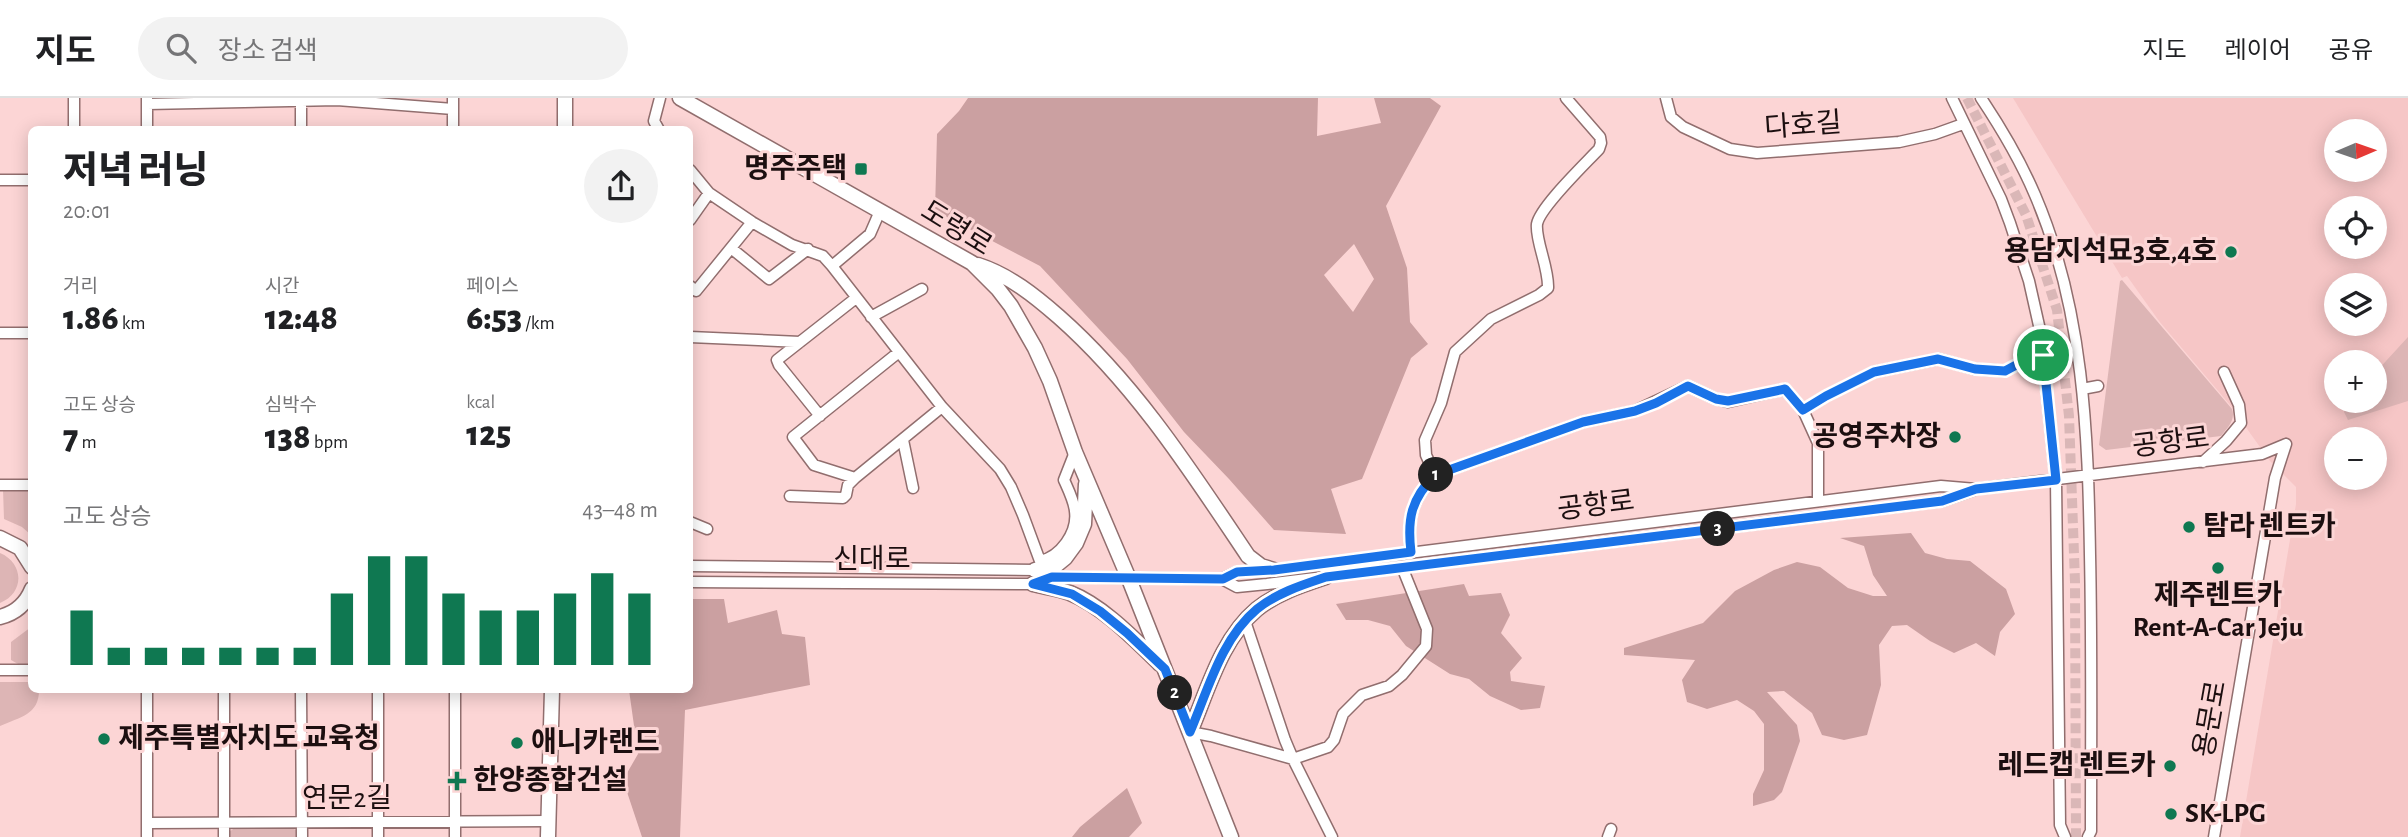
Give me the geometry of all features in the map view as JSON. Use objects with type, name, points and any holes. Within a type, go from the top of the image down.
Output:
[{"type":"main road","points":[[565,98],[565,126]]},
{"type":"main road","name":"도령로","points":[[680,98],[972,263],[998,289],[1024,325],[1050,381],[1075,452],[1129,579],[1231,837]]},
{"type":"main road","points":[[972,263],[1009,279],[1043,303],[1113,368],[1177,452],[1248,556],[1261,566],[1274,570]]},
{"type":"main road","points":[[1034,577],[1054,567],[1076,543],[1084,524],[1087,479]]},
{"type":"main road","points":[[3,537],[20,548],[28,559]]},
{"type":"main road","points":[[1034,577],[1072,594],[1100,611],[1165,669]]},
{"type":"main road","points":[[1190,732],[1225,647],[1245,621],[1258,608],[1286,592],[1326,577]]},
{"type":"main road","points":[[0,630],[5,616],[21,607],[28,597]]},
{"type":"main road","points":[[548,837],[552,693]]},
{"type":"street","points":[[74,98],[74,126]]},
{"type":"street","points":[[657,126],[654,121],[660,98]]},
{"type":"street","points":[[1435,475],[1426,455],[1425,440],[1441,403],[1455,352],[1491,319],[1548,288],[1537,225],[1542,212],[1599,149],[1600,137],[1566,98]]},
{"type":"street","name":"다호길","points":[[1666,98],[1671,117],[1683,127],[1730,149],[1757,153],[1899,142],[1964,124]]},
{"type":"street","points":[[1952,98],[2011,223],[2038,316],[2056,480],[2060,825],[2066,837]]},
{"type":"street","points":[[1982,98],[2035,194],[2067,293],[2075,332],[2088,449],[2092,655],[2091,831],[2088,837]]},
{"type":"street","points":[[147,126],[147,101],[337,99],[453,104],[453,126]]},
{"type":"street","points":[[301,101],[301,126]]},
{"type":"street","points":[[693,174],[709,193],[767,232],[823,256],[832,265],[942,407],[1000,469],[1011,487],[1040,561],[1058,553],[1074,527],[1076,512],[1064,480],[1075,452]]},
{"type":"street","points":[[0,180],[28,180]]},
{"type":"street","points":[[693,211],[709,193]]},
{"type":"street","points":[[832,265],[870,234],[880,211]]},
{"type":"street","points":[[693,288],[696,291],[752,222]]},
{"type":"street","points":[[731,248],[769,279],[808,249]]},
{"type":"street","points":[[871,317],[922,289]]},
{"type":"street","points":[[820,416],[777,360],[856,298]]},
{"type":"street","points":[[0,333],[28,332]]},
{"type":"street","points":[[693,337],[800,342]]},
{"type":"street","points":[[855,478],[814,465],[793,437],[899,352]]},
{"type":"street","points":[[1803,410],[1850,382],[1874,372],[1938,359],[1975,369],[2005,371],[2031,357],[2043,355]]},
{"type":"street","points":[[2203,462],[2241,423],[2239,405],[2224,372]]},
{"type":"street","points":[[1411,552],[1408,529],[1412,506],[1424,486],[1435,475],[1583,422],[1635,411],[1688,386],[1716,399],[1728,401],[1785,389],[1803,410],[1818,443],[1818,501]]},
{"type":"street","points":[[2081,389],[2098,386]]},
{"type":"street","points":[[790,496],[843,498],[848,485],[855,478],[942,407]]},
{"type":"street","points":[[903,440],[913,488]]},
{"type":"street","name":"공항로","points":[[1129,579],[1223,579],[1237,572],[1274,570],[1941,486],[1976,489],[2088,477],[2262,454],[2286,444]]},
{"type":"street","name":"용문로","points":[[2214,837],[2275,478],[2286,444]]},
{"type":"street","points":[[2262,454],[2275,478]]},
{"type":"street","points":[[0,485],[28,485]]},
{"type":"street","name":"공항로","points":[[1223,579],[1237,587],[1326,577],[1942,501],[1976,489]]},
{"type":"street","points":[[693,523],[706,529]]},
{"type":"street","name":"신대로","points":[[693,566],[1034,577]]},
{"type":"street","points":[[1190,732],[1293,758],[1328,747],[1334,740],[1343,714],[1362,695],[1389,686],[1426,646],[1427,629],[1402,567]]},
{"type":"street","name":"신대로","points":[[693,582],[1034,577],[1129,579]]},
{"type":"street","points":[[1245,621],[1285,740],[1332,837]]},
{"type":"street","points":[[0,670],[28,670]]},
{"type":"street","points":[[147,693],[147,837]]},
{"type":"street","points":[[224,693],[224,837]]},
{"type":"street","points":[[301,693],[302,837]]},
{"type":"street","points":[[378,693],[378,837]]},
{"type":"street","points":[[455,693],[455,837]]},
{"type":"street","name":"연문2길","points":[[147,823],[548,821]]},
{"type":"shaded area","points":[[968,98],[1318,98],[1317,136],[1381,123],[1374,98],[1430,98],[1441,106],[1386,206],[1407,268],[1410,322],[1428,344],[1411,358],[1362,479],[1331,489],[1346,534],[1274,530],[1184,432],[1127,359],[1040,266],[935,211],[937,134]],"holes":[[[1354,244],[1374,279],[1353,312],[1324,275]]]},
{"type":"shaded area","points":[[2013,98],[2408,98],[2408,837],[2240,837],[2296,504],[2296,487],[2270,461],[2230,405],[2159,321],[2127,276],[2122,278]]},
{"type":"shaded area","points":[[2122,280],[2232,409],[2232,420],[2221,436],[2106,450],[2099,445]]},
{"type":"shaded area","points":[[2408,337],[2408,401],[2387,408],[2387,360]]},
{"type":"shaded area","points":[[2344,413],[2370,413],[2348,420]]},
{"type":"shaded area","points":[[3,489],[28,489],[28,532],[4,519]]},
{"type":"shaded area","points":[[1911,533],[1925,553],[1970,561],[2006,589],[2015,614],[2000,632],[1995,656],[1976,643],[1954,653],[1907,625],[1892,626],[1879,645],[1881,685],[1867,735],[1844,740],[1822,735],[1812,713],[1784,691],[1767,692],[1797,725],[1800,741],[1782,792],[1774,800],[1753,806],[1753,794],[1764,770],[1764,724],[1754,711],[1737,700],[1707,709],[1687,702],[1682,680],[1695,660],[1624,655],[1624,648],[1703,623],[1735,591],[1774,570],[1797,562],[1820,567],[1848,588],[1873,596],[1887,596],[1873,575],[1864,546],[1840,538]]},
{"type":"shaded area","points":[[0,553],[14,564],[18,578],[14,592],[0,603]]},
{"type":"shaded area","points":[[1464,584],[1469,596],[1501,593],[1510,615],[1501,633],[1522,658],[1510,672],[1511,681],[1545,686],[1540,708],[1521,710],[1490,696],[1469,679],[1450,674],[1406,646],[1390,626],[1368,620],[1346,620],[1336,604]]},
{"type":"shaded area","points":[[693,599],[724,599],[728,623],[777,610],[782,634],[805,637],[810,685],[685,710],[680,837],[642,837],[623,780],[638,754],[629,693],[693,693]]},
{"type":"shaded area","points":[[28,629],[28,664],[18,664],[11,660],[11,642]]},
{"type":"shaded area","points":[[0,682],[28,682],[28,693],[39,693],[36,705],[27,714],[0,726]]},
{"type":"shaded area","points":[[1127,788],[1142,823],[1129,837],[1072,837],[1080,827]]},
{"type":"shaded area","points":[[236,827],[291,827],[297,831],[297,837],[229,837],[229,832]]},
{"type":"tunnel","points":[[1967,98],[2026,215],[2057,310],[2069,416],[2075,582],[2076,837]]},
{"type":"place","name":"명주주택","points":[[861,169]]},
{"type":"place","name":"용담지석묘3호,4호","points":[[2231,252]]},
{"type":"place","name":"공영주차장","points":[[1955,437]]},
{"type":"place","name":"탐라 렌트카","points":[[2189,527]]},
{"type":"place","name":"제주렌트카 Rent-A-Car Jeju","points":[[2218,568]]},
{"type":"place","name":"제주특별자치도 교육청","points":[[104,739]]},
{"type":"place","name":"애니카랜드","points":[[517,743]]},
{"type":"place","name":"레드캡 렌트카","points":[[2170,766]]},
{"type":"place","name":"한양종합건설","points":[[457,781]]},
{"type":"place","name":"SK-LPG","points":[[2171,814]]},
{"type":"route","points":[[2043,355],[2056,480],[1976,489],[1942,501],[1326,577],[1286,592],[1258,608],[1245,621],[1225,647],[1190,732],[1165,669],[1127,633],[1100,611],[1072,594],[1033,584],[1052,577],[1223,579],[1237,572],[1274,570],[1411,552],[1408,529],[1412,506],[1424,486],[1435,475],[1545,434],[1583,422],[1635,411],[1688,386],[1716,399],[1728,401],[1785,389],[1803,410],[1874,372],[1938,359],[1975,369],[2005,371],[2031,357],[2043,355]]}]
